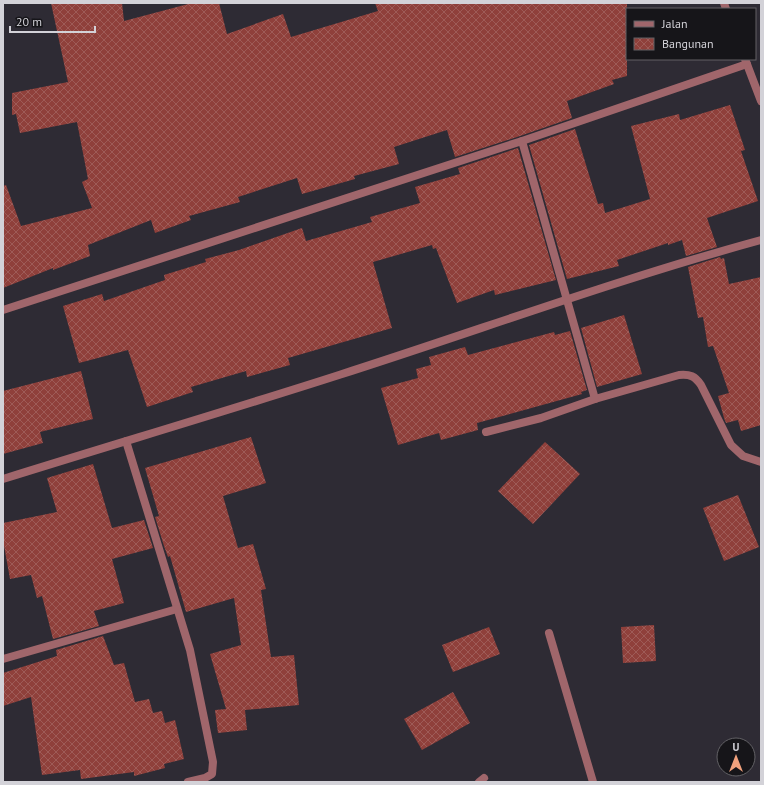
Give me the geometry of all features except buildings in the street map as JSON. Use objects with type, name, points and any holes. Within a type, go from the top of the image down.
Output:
[{"type":"street","points":[[3,310],[522,141],[746,62],[761,101]]},
{"type":"street","points":[[522,141],[594,400]]},
{"type":"street","points":[[3,479],[338,376],[567,299],[706,255],[761,240]]},
{"type":"street","points":[[486,432],[541,418],[594,400],[679,375],[691,375],[697,379],[701,385],[731,444],[743,456],[761,462]]},
{"type":"street","points":[[126,441],[190,650],[213,762],[212,774],[205,778],[188,782]]},
{"type":"street","points":[[3,659],[177,609]]},
{"type":"street","points":[[549,633],[593,782]]}]
